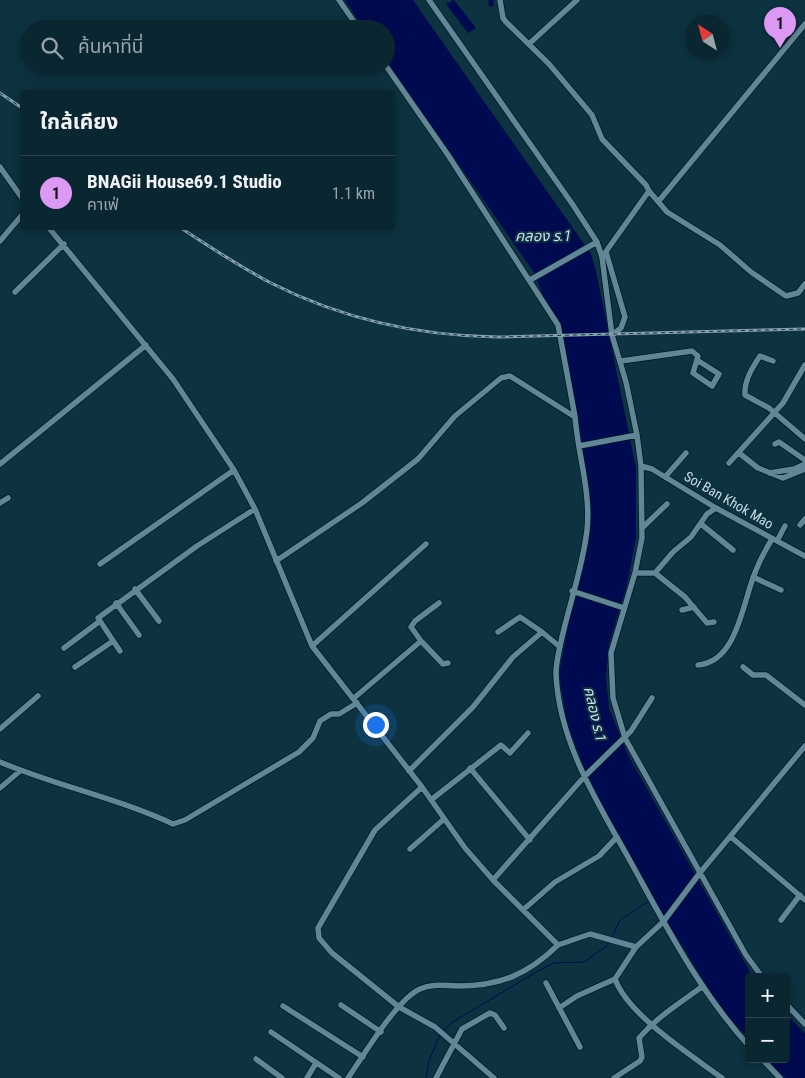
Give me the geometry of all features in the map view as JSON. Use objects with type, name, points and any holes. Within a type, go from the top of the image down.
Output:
[{"type":"street","points":[[339,0],[353,20]]},
{"type":"street","points":[[429,0],[573,205],[604,255],[625,317],[621,328],[612,335]]},
{"type":"street","points":[[500,0],[503,18],[530,44],[592,115],[602,139],[646,185],[667,212],[713,240],[750,272],[786,296],[798,294],[805,284]]},
{"type":"street","points":[[530,44],[577,0]]},
{"type":"street","points":[[658,202],[805,24]]},
{"type":"street","points":[[392,75],[530,280],[558,325],[581,446],[586,491],[587,528],[581,563],[572,591],[560,647],[556,673],[565,724],[584,777],[663,922],[716,1006],[745,1041]]},
{"type":"street","points":[[1,170],[20,195]]},
{"type":"street","points":[[649,191],[604,255],[612,335],[622,361],[641,466],[642,538],[636,573],[611,653],[613,698],[625,738],[699,874],[746,955],[759,973]]},
{"type":"street","points":[[0,241],[20,217]]},
{"type":"street","points":[[51,230],[173,379],[234,470],[255,509],[312,646],[493,880],[558,945]]},
{"type":"street","points":[[530,280],[596,242]]},
{"type":"street","points":[[15,292],[64,244]]},
{"type":"street","points":[[0,464],[146,345]]},
{"type":"street","points":[[622,361],[690,351],[697,354],[693,373],[712,385],[719,374],[697,360]]},
{"type":"street","points":[[773,361],[760,356],[748,376],[744,387],[745,395],[769,408],[805,439]]},
{"type":"street","points":[[729,463],[774,413],[804,369]]},
{"type":"street","points":[[276,561],[362,503],[418,459],[455,416],[501,378],[510,376],[575,417]]},
{"type":"street","points":[[581,446],[635,435]]},
{"type":"street","points":[[775,444],[779,442],[805,460]]},
{"type":"street","points":[[665,477],[686,453]]},
{"type":"street","points":[[738,453],[749,463],[767,473],[783,478],[805,469]]},
{"type":"street","points":[[767,473],[794,469],[805,464]]},
{"type":"street","name":"Soi Ban Khok Mao","points":[[641,466],[665,477],[716,508],[805,556]]},
{"type":"street","points":[[100,564],[234,470]]},
{"type":"street","points":[[0,504],[8,498]]},
{"type":"street","points":[[642,528],[667,504]]},
{"type":"street","points":[[655,573],[673,552],[691,538],[707,514],[716,508]]},
{"type":"street","points":[[120,651],[98,618],[135,589],[255,509]]},
{"type":"street","points":[[800,525],[805,519]]},
{"type":"street","points":[[701,524],[734,550]]},
{"type":"street","points":[[698,665],[709,664],[728,646],[738,624],[753,577],[774,540],[785,526]]},
{"type":"street","points":[[312,646],[426,544]]},
{"type":"street","points":[[636,573],[655,573],[685,597],[707,623],[714,622]]},
{"type":"street","points":[[753,577],[781,590]]},
{"type":"street","points":[[135,589],[158,621]]},
{"type":"street","points":[[670,595],[673,589]]},
{"type":"street","points":[[572,591],[624,608]]},
{"type":"street","points":[[116,603],[139,635]]},
{"type":"street","points":[[439,603],[411,624],[421,641],[442,664],[448,663]]},
{"type":"street","points":[[682,610],[694,607]]},
{"type":"street","points":[[498,632],[520,617],[560,647]]},
{"type":"street","points":[[64,648],[100,621]]},
{"type":"street","points":[[409,771],[473,707],[513,657],[542,632]]},
{"type":"street","points":[[75,668],[113,641]]},
{"type":"street","points":[[0,762],[36,777],[136,807],[173,824],[185,820],[284,762],[307,746],[320,721],[330,714],[339,714],[421,641]]},
{"type":"street","points":[[743,667],[753,675],[766,675],[805,705]]},
{"type":"street","points":[[0,729],[38,696]]},
{"type":"street","points":[[493,880],[584,777],[625,738],[642,717],[652,698]]},
{"type":"street","points":[[432,800],[501,745],[510,754],[528,733]]},
{"type":"street","points":[[559,1008],[577,996],[615,979],[636,947],[663,922],[699,874],[805,746]]},
{"type":"street","points":[[470,768],[530,840]]},
{"type":"street","points":[[0,788],[20,770]]},
{"type":"street","points":[[422,787],[375,830],[318,928],[319,938],[332,953],[399,1006],[435,1027],[494,1078]]},
{"type":"street","points":[[410,849],[444,819]]},
{"type":"street","points":[[523,910],[555,882],[599,856],[617,837]]},
{"type":"street","points":[[731,837],[802,898],[781,920]]},
{"type":"street","points":[[348,1078],[399,1006],[418,990],[430,985],[460,986],[495,983],[515,976],[538,964],[558,945],[590,934],[636,947]]},
{"type":"street","points":[[615,979],[629,1000],[676,1046],[722,1078]]},
{"type":"street","points":[[546,983],[580,1047]]},
{"type":"street","points":[[614,1078],[640,1061],[642,1057],[639,1038],[652,1023],[703,986]]},
{"type":"street","points":[[341,1005],[381,1032]]},
{"type":"street","points":[[283,1006],[363,1057]]},
{"type":"street","points":[[790,1008],[805,1024]]},
{"type":"street","points":[[436,1078],[462,1030],[490,1013],[495,1014],[504,1028]]},
{"type":"street","points":[[270,1032],[339,1078]]},
{"type":"street","points":[[256,1059],[282,1078]]},
{"type":"street","points":[[306,1078],[316,1063]]},
{"type":"street","points":[[766,1063],[780,1078]]},
{"type":"water","name":"คลอง ร.1","points":[[345,0],[413,0],[591,254],[636,468],[636,538],[627,585],[609,644],[606,677],[609,708],[628,755],[751,973],[745,973],[745,1035],[721,1009],[654,900],[588,779],[567,723],[559,674],[574,595],[589,543],[588,485],[557,328],[533,271],[395,73],[395,20],[358,20]]},
{"type":"water","points":[[454,0],[476,28],[468,33],[446,4]]},
{"type":"water","points":[[790,1018],[805,1033],[805,1078],[785,1078],[771,1063],[790,1063]]},
{"type":"waterway","points":[[611,939],[620,920],[649,901]]},
{"type":"waterway","points":[[443,1031],[451,1023],[538,971],[554,963],[584,962],[606,947],[609,942]]},
{"type":"waterway","points":[[426,1078],[429,1061],[440,1034]]},
{"type":"railway","points":[[0,93],[20,107]]},
{"type":"railway","points":[[184,230],[225,257],[298,296],[353,316],[410,329],[468,336],[498,337],[805,329]]},
{"type":"place","name":"BNAGii House69.1 Studio","points":[[780,48]]}]
